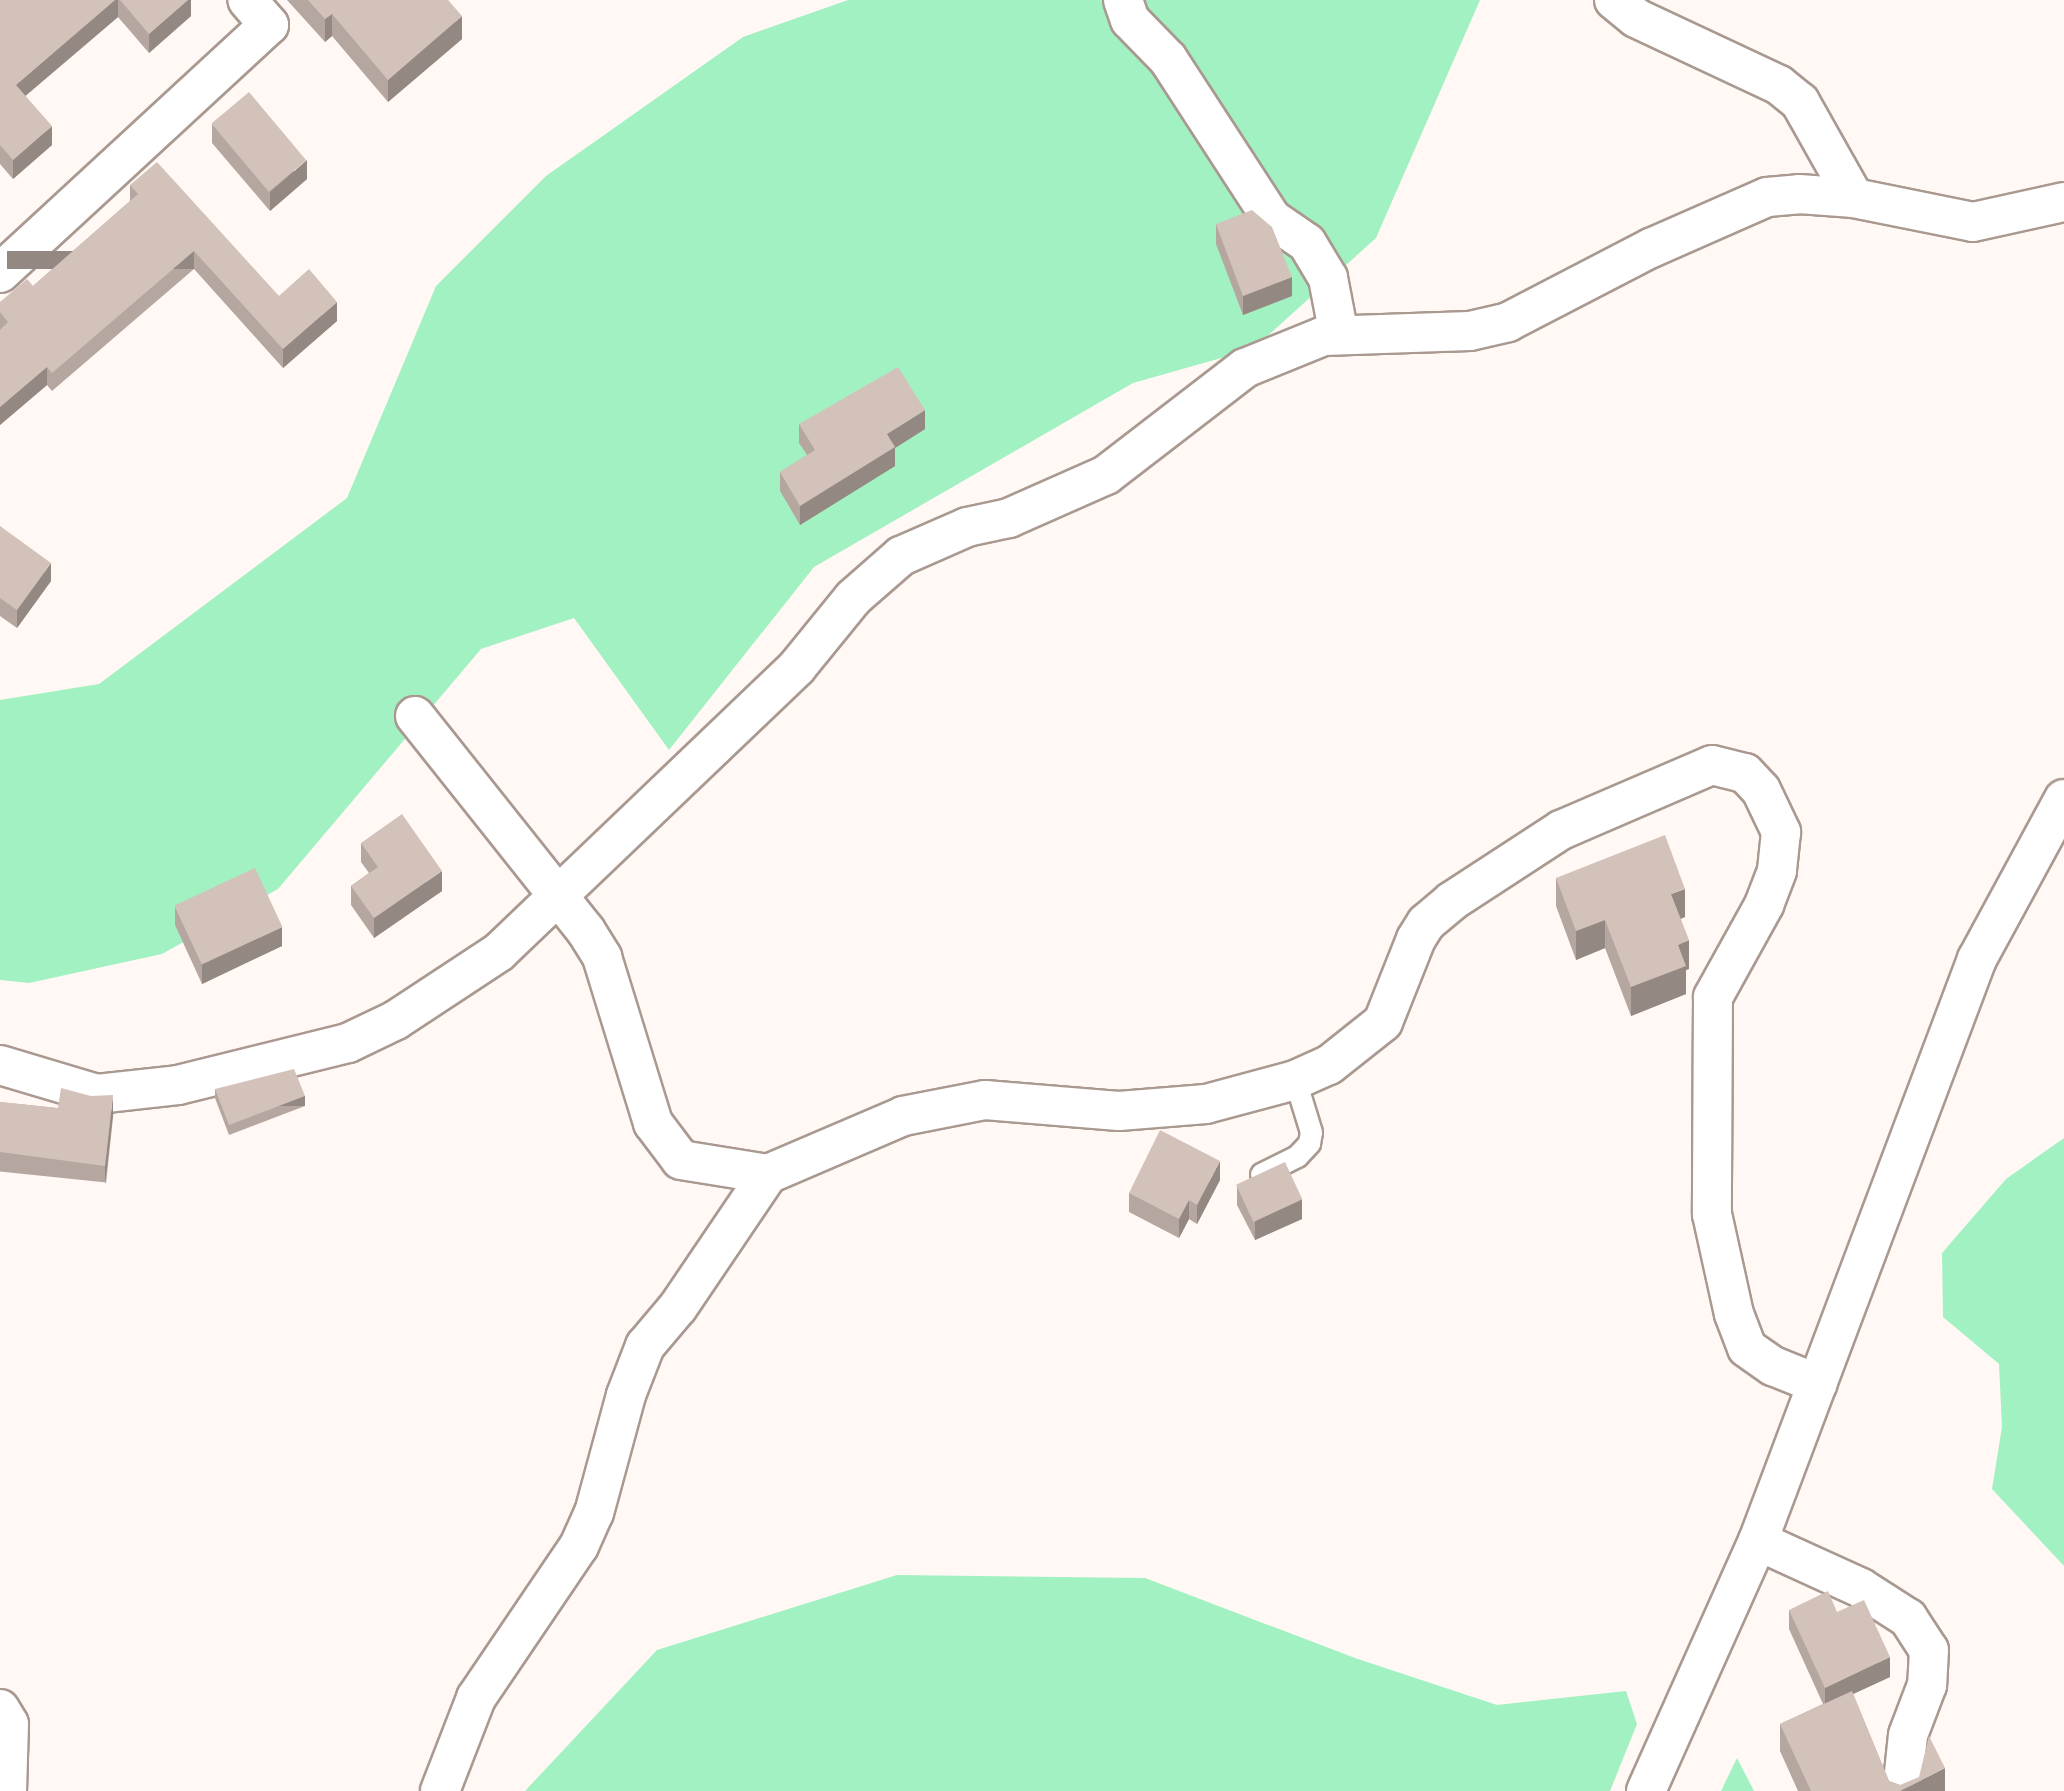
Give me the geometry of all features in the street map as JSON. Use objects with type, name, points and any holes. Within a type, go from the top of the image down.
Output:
[{"type":"street","points":[[0,273],[269,25],[247,0]]},
{"type":"street","points":[[1123,0],[1130,20],[1168,59],[1272,219],[1307,243],[1328,278],[1339,335]]},
{"type":"street","points":[[1614,0],[1636,18],[1779,85],[1800,102],[1854,198]]},
{"type":"street","points":[[0,1065],[97,1094],[178,1085],[348,1043],[397,1020],[499,952],[557,899],[797,667],[853,598],[901,555],[967,527],[1009,518],[1106,475],[1245,368],[1324,336],[1470,331],[1508,322],[1651,248],[1767,198],[1799,194],[1854,198],[1973,222],[2064,202]]},
{"type":"street","points":[[415,716],[557,899],[586,931],[602,957],[653,1123],[681,1160],[768,1174],[903,1116],[985,1100],[1119,1111],[1206,1104],[1295,1080],[1329,1065],[1383,1022],[1416,939],[1426,923],[1452,901],[1561,830],[1655,787],[1713,765],[1745,774],[1761,790],[1782,832],[1777,871],[1764,905],[1713,996],[1712,1214],[1734,1314],[1748,1348],[1773,1366],[1818,1384]]},
{"type":"street","points":[[1646,1791],[1758,1541],[1978,959],[2064,799]]},
{"type":"street","points":[[440,1791],[476,1698],[579,1546],[594,1513],[626,1395],[645,1346],[678,1307],[768,1174]]},
{"type":"street","points":[[1758,1541],[1884,1603],[1908,1619],[1928,1650],[1927,1685],[1908,1735],[1902,1791]]},
{"type":"street","points":[[0,1709],[9,1724],[7,1791]]},
{"type":"lane","points":[[1238,1186],[1297,1156],[1309,1143],[1311,1132],[1295,1080]]},
{"type":"green space","points":[[848,0],[1480,0],[1376,238],[1253,349],[1133,383],[814,567],[669,750],[574,618],[481,649],[278,889],[162,954],[29,983],[0,980],[0,700],[99,684],[347,498],[436,286],[546,176],[743,37]]},
{"type":"green space","points":[[2064,1138],[2064,1566],[1992,1489],[2002,1427],[1999,1364],[1943,1317],[1942,1253],[2006,1179]]},
{"type":"green space","points":[[897,1575],[1145,1578],[1355,1658],[1497,1705],[1626,1691],[1637,1724],[1610,1791],[525,1791],[657,1650]]},
{"type":"green space","points":[[1737,1758],[1754,1791],[1721,1791]]},
{"type":"building","points":[[0,0],[115,0],[16,85],[52,126],[13,160],[0,145]]},
{"type":"building","points":[[120,0],[188,0],[149,34]]},
{"type":"building","points":[[308,0],[448,0],[462,16],[388,80],[332,14],[325,19]]},
{"type":"building","points":[[249,92],[306,160],[269,192],[211,123]]},
{"type":"building","points":[[157,162],[279,296],[309,269],[337,302],[283,349],[194,251],[52,373],[47,367],[0,407],[0,330],[8,322],[0,312],[0,302],[27,279],[33,286],[138,194],[130,185]]},
{"type":"building","points":[[1252,210],[1272,227],[1292,277],[1243,296],[1216,224]]},
{"type":"building","points":[[898,367],[925,410],[887,434],[895,447],[800,506],[780,472],[815,450],[799,424]]},
{"type":"building","points":[[0,526],[51,563],[17,610],[0,598]]},
{"type":"building","points":[[402,814],[442,871],[374,918],[351,886],[378,867],[361,843]]},
{"type":"building","points":[[1665,835],[1685,889],[1671,894],[1689,940],[1678,945],[1686,966],[1631,987],[1605,920],[1576,931],[1556,878]]},
{"type":"building","points":[[255,868],[282,927],[202,965],[174,906]]},
{"type":"building","points":[[294,1069],[305,1096],[229,1125],[215,1089]]},
{"type":"building","points":[[61,1088],[91,1096],[113,1095],[105,1166],[0,1152],[0,1102],[58,1108]]},
{"type":"building","points":[[1160,1130],[1220,1161],[1197,1205],[1189,1200],[1179,1219],[1129,1193]]},
{"type":"building","points":[[1285,1162],[1302,1199],[1253,1222],[1236,1185]]},
{"type":"building","points":[[1828,1591],[1837,1612],[1864,1600],[1890,1657],[1825,1688],[1789,1610]]},
{"type":"building","points":[[1852,1691],[1889,1781],[1900,1785],[1919,1777],[1929,1736],[1945,1768],[1900,1791],[1811,1791],[1780,1724]]}]
